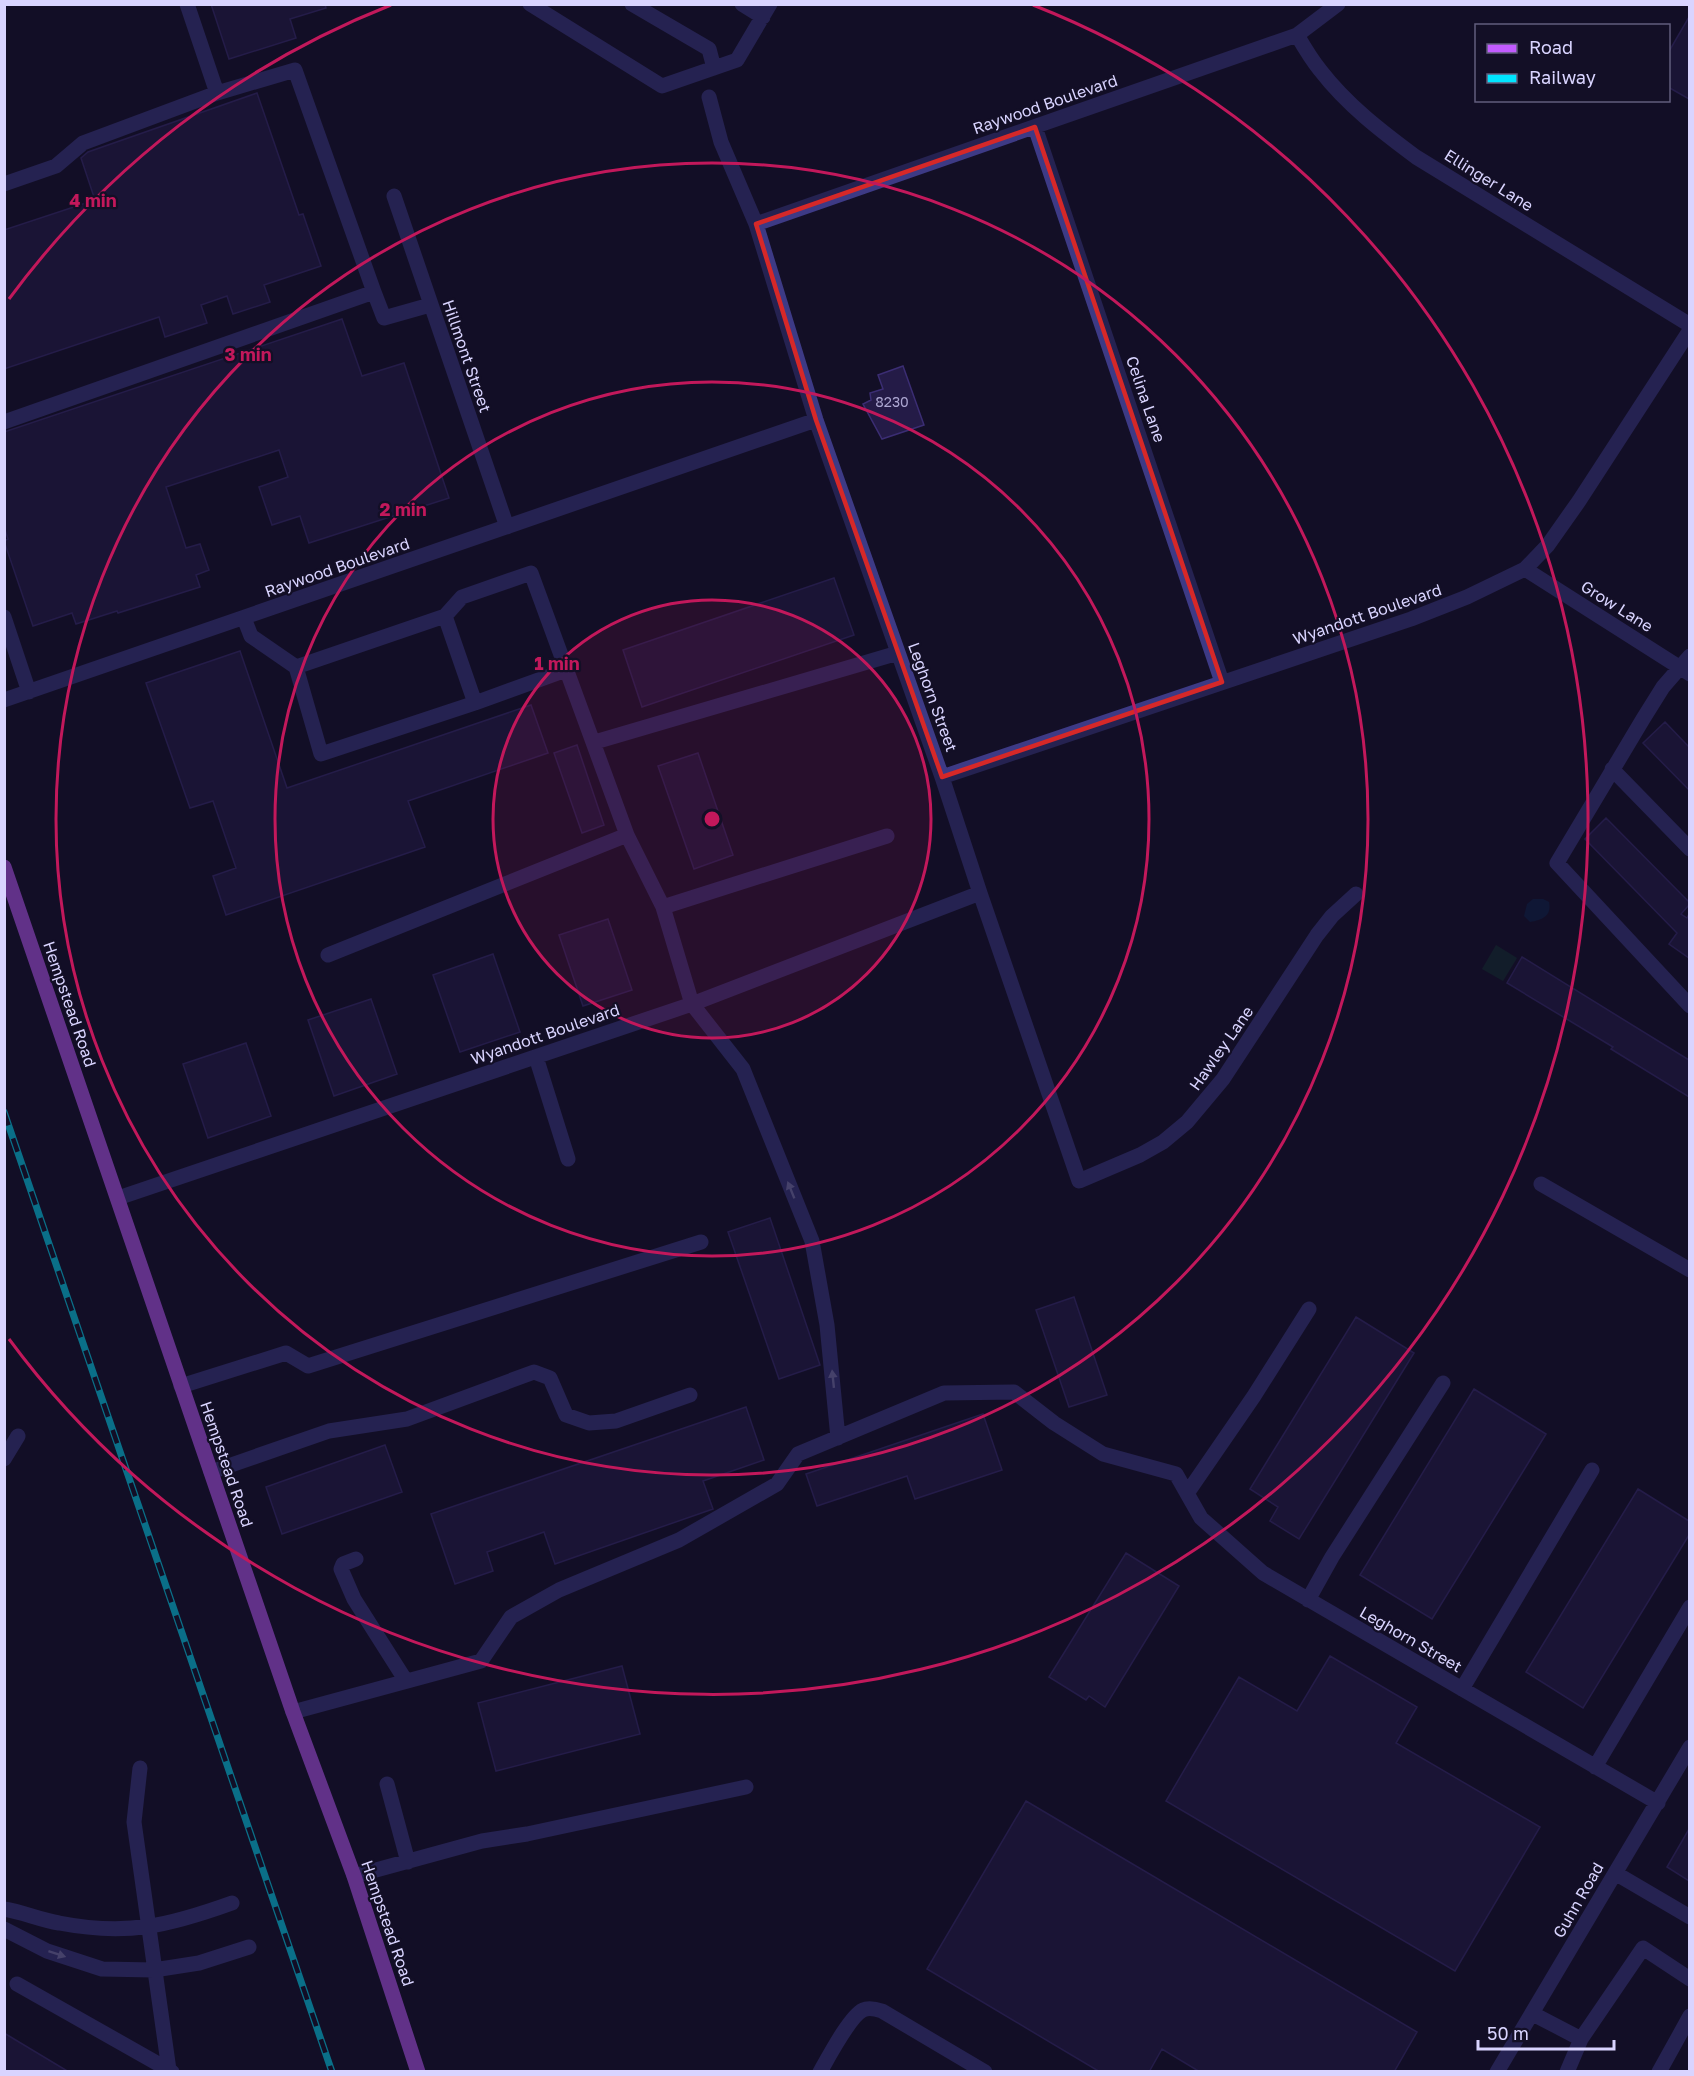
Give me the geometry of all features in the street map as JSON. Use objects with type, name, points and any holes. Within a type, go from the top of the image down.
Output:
[{"type":"main road","name":"Hempstead Road","points":[[4,867],[292,1712],[354,1876],[418,2072]]},
{"type":"street","points":[[187,4],[217,93]]},
{"type":"street","points":[[530,4],[662,86],[737,60],[766,11],[742,4]]},
{"type":"street","points":[[632,4],[709,49],[714,68]]},
{"type":"street","name":"Raywood Boulevard","points":[[756,224],[1297,35],[1338,4]]},
{"type":"street","name":"Ellinger Lane","points":[[1297,35],[1320,70],[1353,106],[1416,157],[1689,325]]},
{"type":"street","points":[[4,184],[56,166],[82,143],[217,93],[295,70],[384,318],[430,305]]},
{"type":"street","name":"Leghorn Street","points":[[709,97],[724,151],[756,224],[816,420],[942,777],[1079,1181]]},
{"type":"street","name":"Celina Lane","points":[[1035,127],[1222,682]]},
{"type":"street","name":"Hillmont Street","points":[[394,196],[507,527]]},
{"type":"street","points":[[4,422],[374,292]]},
{"type":"street","name":"Wyandott Boulevard","points":[[942,777],[1412,619],[1467,597],[1525,569],[1548,545],[1579,501],[1689,330]]},
{"type":"street","name":"Raywood Boulevard","points":[[4,700],[816,420]]},
{"type":"street","name":"Grow Lane","points":[[1525,569],[1686,666]]},
{"type":"street","points":[[292,1712],[481,1661],[511,1617],[559,1590],[679,1540],[777,1484],[798,1454],[838,1438],[826,1325],[812,1241],[743,1069],[692,1004],[663,908],[627,835],[531,573],[462,597],[445,616],[296,667]]},
{"type":"street","points":[[445,616],[475,703]]},
{"type":"street","points":[[4,617],[29,692]]},
{"type":"street","points":[[244,618],[251,636],[296,667],[321,754],[567,670]]},
{"type":"street","points":[[594,742],[898,653]]},
{"type":"street","points":[[1686,666],[1653,703],[1557,863],[1689,1006]]},
{"type":"street","points":[[1612,769],[1689,849]]},
{"type":"street","points":[[328,955],[627,835]]},
{"type":"street","points":[[663,908],[887,836]]},
{"type":"street","name":"Wyandott Boulevard","points":[[118,1198],[692,1004],[980,893]]},
{"type":"street","name":"Hawley Lane","points":[[1079,1181],[1140,1155],[1163,1142],[1187,1122],[1223,1079],[1317,935],[1332,916],[1356,894]]},
{"type":"street","points":[[536,1056],[568,1159]]},
{"type":"street","points":[[1541,1184],[1689,1270]]},
{"type":"street","points":[[181,1386],[286,1353],[308,1366],[701,1242]]},
{"type":"street","points":[[1188,1492],[1254,1396],[1309,1310]]},
{"type":"street","points":[[211,1472],[329,1431],[407,1419],[534,1372],[550,1378],[566,1415],[589,1424],[616,1421],[690,1395]]},
{"type":"street","points":[[1308,1600],[1332,1557],[1443,1383]]},
{"type":"street","name":"Leghorn Street","points":[[838,1438],[944,1393],[1014,1392],[1054,1423],[1103,1454],[1176,1474],[1201,1518],[1263,1573],[1658,1803]]},
{"type":"street","points":[[4,1459],[18,1436]]},
{"type":"street","points":[[1462,1689],[1592,1470]]},
{"type":"street","points":[[356,1559],[343,1564],[341,1569],[354,1599],[406,1681]]},
{"type":"street","points":[[1596,1767],[1689,1607]]},
{"type":"street","name":"Guhn Road","points":[[1497,2072],[1689,1750]]},
{"type":"street","points":[[140,1768],[134,1822],[170,2071]]},
{"type":"street","points":[[387,1784],[408,1862]]},
{"type":"street","points":[[354,1876],[482,1841],[527,1834],[746,1787]]},
{"type":"street","points":[[1615,1873],[1689,1917]]},
{"type":"street","points":[[4,1909],[57,1923],[107,1930],[148,1928],[188,1918],[232,1903]]},
{"type":"street","points":[[4,1929],[47,1951],[102,1969],[154,1970],[199,1963],[249,1947]]},
{"type":"street","points":[[1567,2072],[1581,2038],[1643,1948],[1689,1979]]},
{"type":"street","points":[[16,1984],[170,2071]]},
{"type":"street","points":[[820,2072],[854,2017],[864,2009],[873,2008],[882,2011],[985,2072]]},
{"type":"street","points":[[1533,2014],[1581,2038]]},
{"type":"street","points":[[1659,2072],[1689,2016]]},
{"type":"highlighted area","points":[[1035,127],[1222,682],[942,777],[816,420],[756,224]]},
{"type":"green space","points":[[1496,945],[1517,958],[1503,981],[1482,969]]},
{"type":"water","points":[[1533,899],[1543,899],[1549,902],[1550,907],[1545,917],[1530,922],[1524,916],[1527,904]]},
{"type":"building","points":[[211,4],[325,4],[326,8],[290,19],[296,38],[229,59]]},
{"type":"building","points":[[1689,17],[1689,99],[1670,88],[1670,50]]},
{"type":"building","points":[[257,93],[299,215],[303,214],[321,266],[264,285],[270,302],[233,314],[227,296],[201,305],[207,323],[165,337],[159,317],[4,369],[4,230],[95,200],[81,158],[88,152]]},
{"type":"building","points":[[342,319],[362,376],[404,363],[449,498],[309,543],[300,516],[272,525],[259,487],[288,477],[279,450],[166,487],[186,548],[200,544],[209,570],[196,575],[200,587],[76,624],[72,613],[33,626],[4,541],[8,539],[4,527],[4,432]]},
{"type":"building","points":[[903,366],[924,425],[882,439],[863,404],[871,400],[870,393],[883,389],[878,375]]},
{"type":"building","points":[[834,578],[854,635],[642,707],[623,650]]},
{"type":"building","points":[[240,651],[287,788],[531,705],[548,753],[408,801],[425,847],[226,915],[213,876],[236,868],[213,801],[190,808],[146,683]]},
{"type":"building","points":[[1665,722],[1689,747],[1689,790],[1643,743]]},
{"type":"building","points":[[577,745],[604,825],[582,833],[554,753]]},
{"type":"building","points":[[698,753],[733,855],[694,869],[658,766]]},
{"type":"building","points":[[1606,818],[1689,902],[1681,914],[1687,918],[1689,914],[1689,958],[1669,944],[1677,933],[1585,839]]},
{"type":"building","points":[[608,919],[632,990],[583,1006],[559,935]]},
{"type":"building","points":[[493,954],[520,1032],[460,1052],[433,975]]},
{"type":"building","points":[[1522,957],[1689,1060],[1689,1097],[1611,1049],[1613,1047],[1507,983]]},
{"type":"building","points":[[371,999],[397,1074],[334,1096],[308,1020]]},
{"type":"building","points":[[246,1043],[271,1116],[208,1138],[183,1064]]},
{"type":"building","points":[[770,1218],[820,1365],[779,1379],[728,1232]]},
{"type":"building","points":[[1074,1297],[1107,1395],[1069,1407],[1036,1310]]},
{"type":"building","points":[[1356,1317],[1414,1353],[1299,1539],[1270,1521],[1278,1507],[1250,1489]]},
{"type":"building","points":[[1474,1389],[1546,1434],[1432,1619],[1360,1575]]},
{"type":"building","points":[[746,1407],[764,1460],[703,1481],[713,1509],[555,1564],[544,1532],[487,1552],[493,1571],[455,1584],[431,1514]]},
{"type":"building","points":[[983,1414],[1002,1470],[915,1499],[907,1476],[817,1506],[806,1474]]},
{"type":"building","points":[[385,1445],[402,1492],[282,1534],[266,1487]]},
{"type":"building","points":[[1638,1489],[1689,1521],[1689,1535],[1583,1708],[1526,1672]]},
{"type":"building","points":[[1126,1553],[1179,1586],[1105,1707],[1089,1696],[1086,1700],[1049,1677]]},
{"type":"building","points":[[1330,1656],[1417,1707],[1396,1743],[1540,1827],[1455,1971],[1166,1801],[1239,1677],[1297,1711]]},
{"type":"building","points":[[622,1666],[640,1734],[496,1771],[478,1703]]},
{"type":"building","points":[[1026,1801],[1417,2032],[1394,2072],[1200,2072],[1162,2049],[1149,2072],[1100,2072],[927,1969]]},
{"type":"building","points":[[1689,1829],[1689,1881],[1667,1867]]},
{"type":"building","points":[[4,2033],[69,2072],[4,2072]]},
{"type":"railway","points":[[4,1112],[332,2072]]}]
